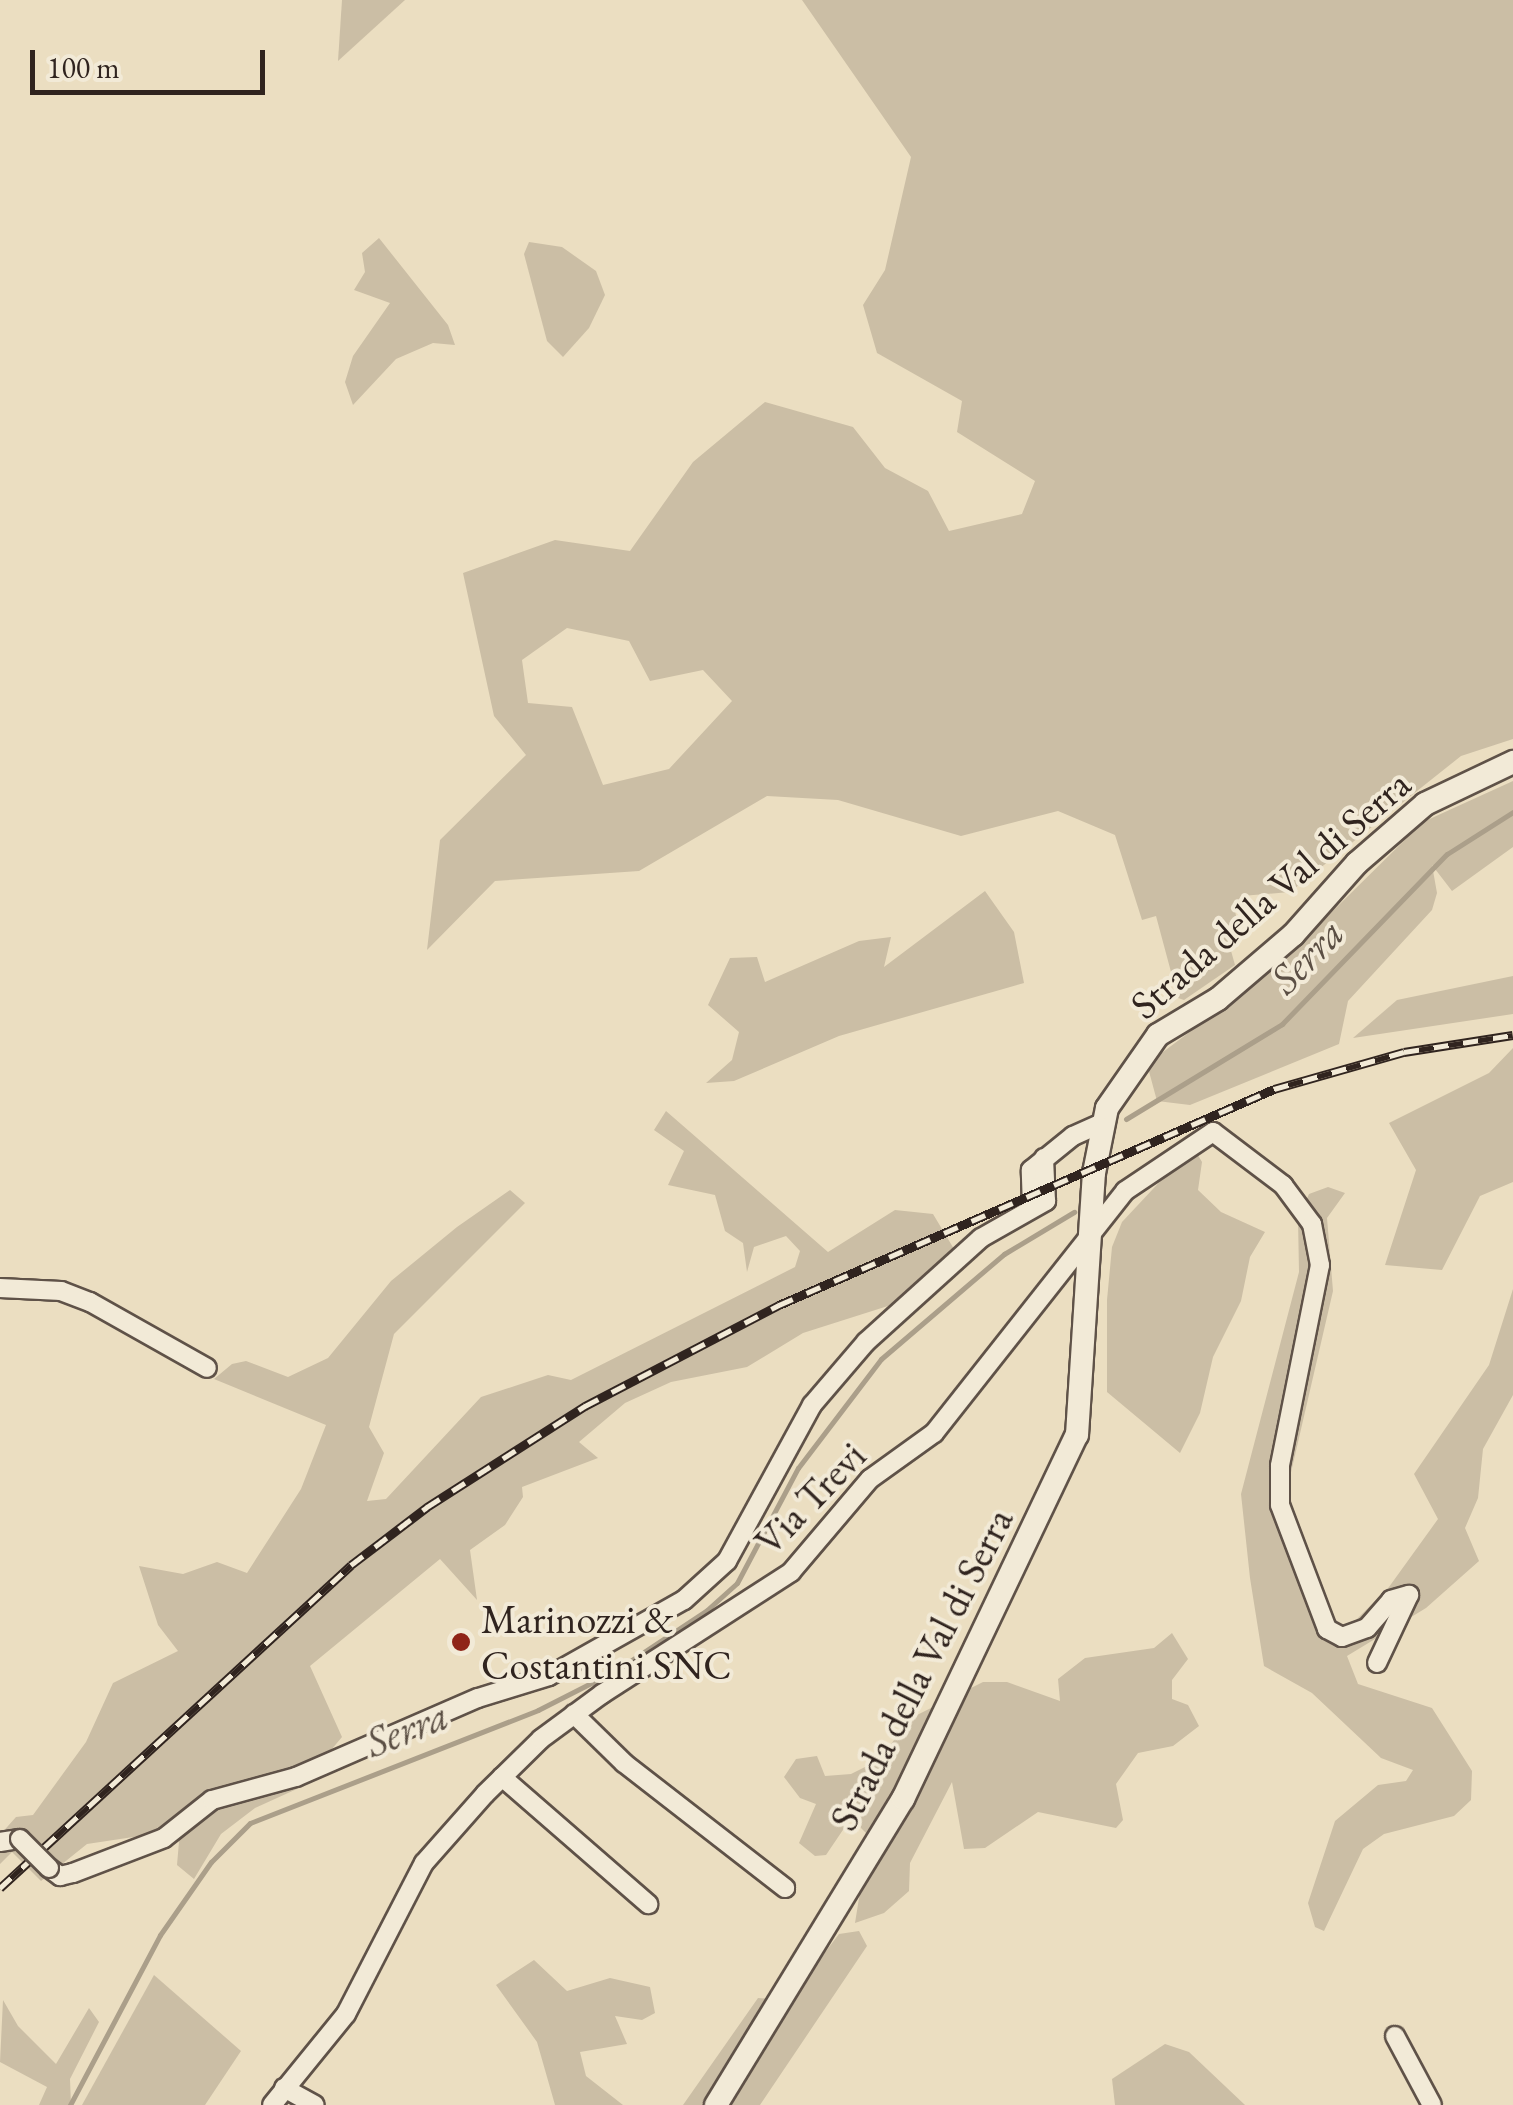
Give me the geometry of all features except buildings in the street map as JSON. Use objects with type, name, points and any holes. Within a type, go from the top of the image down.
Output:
[{"type":"street","name":"Strada della Val di Serra","points":[[716,2105],[902,1799],[1077,1435],[1100,1124],[1158,1036],[1218,999],[1293,935],[1357,862],[1425,804],[1513,762]]},
{"type":"street","points":[[0,1842],[20,1839],[60,1876],[128,1852],[164,1838],[212,1800],[296,1778],[478,1698],[549,1676],[684,1600],[726,1561],[812,1405],[866,1342],[982,1238],[1032,1207],[1028,1178],[1044,1158],[1100,1124]]},
{"type":"street","points":[[1089,1234],[1125,1191],[1213,1132],[1283,1185],[1312,1224],[1320,1265],[1280,1466],[1280,1505],[1327,1630],[1342,1637],[1367,1628],[1392,1600],[1409,1594],[1377,1663]]},
{"type":"street","name":"Via Trevi","points":[[272,2105],[346,2014],[424,1863],[502,1778],[574,1714],[791,1572],[870,1479],[934,1433],[1089,1234]]},
{"type":"street","points":[[0,1288],[76,1297],[207,1368]]},
{"type":"street","points":[[574,1714],[624,1764],[784,1888]]},
{"type":"street","points":[[502,1778],[648,1904]]},
{"type":"street","points":[[1394,2036],[1432,2105]]},
{"type":"street","points":[[284,2088],[315,2105]]},
{"type":"shaded area","points":[[342,0],[405,0],[338,61]]},
{"type":"shaded area","points":[[802,0],[1513,0],[1513,739],[1461,756],[1290,892],[1241,896],[1242,908],[1235,911],[1239,930],[1226,933],[1235,965],[1184,1000],[1178,998],[1156,916],[1142,920],[1115,835],[1058,811],[961,836],[838,800],[767,796],[639,871],[495,881],[427,950],[440,840],[526,755],[494,716],[463,573],[555,540],[630,551],[693,462],[765,402],[853,427],[885,468],[928,491],[949,531],[1022,514],[1035,481],[957,432],[962,401],[877,353],[863,305],[885,270],[911,157]],"holes":[[[567,628],[629,641],[650,681],[703,670],[732,701],[669,769],[603,785],[572,707],[528,703],[522,660]]]},
{"type":"shaded area","points":[[379,238],[448,325],[455,345],[433,343],[396,359],[353,405],[345,382],[353,356],[390,303],[354,290],[365,272],[362,253]]},
{"type":"shaded area","points":[[529,242],[562,247],[596,271],[605,295],[589,328],[563,357],[547,341],[524,254]]},
{"type":"shaded area","points":[[1513,781],[1513,847],[1452,891],[1432,865],[1437,893],[1432,910],[1348,1001],[1339,1044],[1190,1105],[1157,1101],[1147,1064],[1275,968],[1423,822]]},
{"type":"shaded area","points":[[985,891],[1014,932],[1024,983],[839,1036],[734,1081],[706,1083],[732,1060],[739,1032],[708,1005],[730,958],[757,957],[765,982],[859,941],[891,937],[884,967]]},
{"type":"shaded area","points":[[1513,976],[1513,1014],[1353,1038],[1397,1000]]},
{"type":"shaded area","points":[[1513,1048],[1513,1182],[1480,1196],[1442,1270],[1385,1265],[1416,1170],[1389,1123],[1489,1073]]},
{"type":"shaded area","points":[[666,1111],[828,1252],[895,1210],[933,1214],[954,1249],[891,1305],[803,1333],[747,1367],[671,1382],[625,1403],[579,1442],[598,1458],[522,1487],[523,1497],[505,1525],[470,1550],[477,1600],[440,1559],[310,1666],[342,1737],[299,1788],[255,1808],[221,1834],[194,1879],[177,1865],[180,1830],[87,1844],[41,1881],[12,1852],[0,1864],[0,1835],[16,1817],[33,1815],[86,1742],[113,1683],[178,1651],[158,1625],[139,1566],[183,1574],[217,1562],[247,1573],[301,1489],[326,1425],[214,1379],[232,1364],[246,1361],[288,1377],[328,1358],[391,1281],[457,1227],[510,1190],[525,1203],[394,1334],[369,1427],[384,1453],[367,1501],[386,1499],[481,1397],[548,1375],[571,1380],[795,1267],[800,1251],[786,1236],[754,1247],[747,1272],[743,1243],[725,1231],[715,1195],[668,1185],[684,1151],[654,1130]]},
{"type":"shaded area","points":[[1196,1152],[1202,1162],[1198,1190],[1221,1212],[1265,1232],[1250,1257],[1241,1301],[1213,1357],[1200,1413],[1180,1453],[1107,1392],[1107,1300],[1112,1247],[1122,1222],[1182,1158]]},
{"type":"shaded area","points":[[1328,1187],[1345,1193],[1327,1218],[1333,1291],[1289,1481],[1292,1509],[1335,1625],[1351,1625],[1389,1587],[1438,1519],[1414,1474],[1489,1365],[1513,1289],[1513,1395],[1483,1449],[1478,1498],[1465,1528],[1479,1561],[1426,1608],[1347,1656],[1358,1684],[1432,1708],[1472,1771],[1471,1800],[1454,1816],[1384,1834],[1363,1849],[1324,1931],[1315,1927],[1308,1903],[1335,1821],[1378,1785],[1406,1781],[1413,1770],[1381,1758],[1312,1693],[1264,1666],[1250,1578],[1241,1494],[1299,1272],[1298,1219],[1309,1194]]},
{"type":"shaded area","points":[[1172,1633],[1188,1659],[1172,1680],[1172,1699],[1188,1705],[1199,1726],[1173,1746],[1138,1753],[1116,1784],[1123,1820],[1116,1828],[1038,1812],[985,1848],[964,1849],[952,1782],[910,1863],[909,1891],[884,1913],[855,1923],[869,1836],[851,1818],[826,1855],[815,1856],[799,1843],[816,1804],[800,1798],[784,1777],[796,1759],[817,1756],[825,1776],[851,1774],[877,1761],[913,1717],[983,1682],[1007,1682],[1060,1701],[1058,1679],[1085,1658],[1154,1648]]},
{"type":"shaded area","points":[[859,1931],[867,1946],[760,2105],[683,2105],[758,1998],[789,2000],[839,1934]]},
{"type":"shaded area","points":[[534,1960],[567,1991],[610,1978],[650,1987],[655,2013],[642,2020],[615,2016],[627,2044],[580,2052],[586,2076],[623,2105],[555,2105],[537,2042],[496,1985]]},
{"type":"shaded area","points":[[154,1975],[241,2051],[205,2105],[82,2105]]},
{"type":"shaded area","points":[[3,2000],[18,2026],[56,2064],[89,2008],[99,2022],[70,2079],[71,2105],[39,2105],[47,2087],[0,2062]]},
{"type":"shaded area","points":[[1165,2044],[1189,2052],[1245,2105],[1115,2105],[1112,2079]]},
{"type":"waterway","name":"Serra","points":[[1126,1119],[1282,1024],[1447,854],[1513,812]]},
{"type":"waterway","name":"Serra","points":[[70,2105],[160,1935],[211,1862],[250,1823],[538,1710],[615,1671],[707,1610],[737,1583],[798,1468],[881,1359],[1004,1254],[1074,1212]]},
{"type":"railway","points":[[0,1888],[351,1565],[427,1507],[585,1406],[779,1305],[1274,1089],[1404,1052],[1513,1035]]},
{"type":"place","name":"Marinozzi & Costantini SNC","points":[[461,1642]]}]
